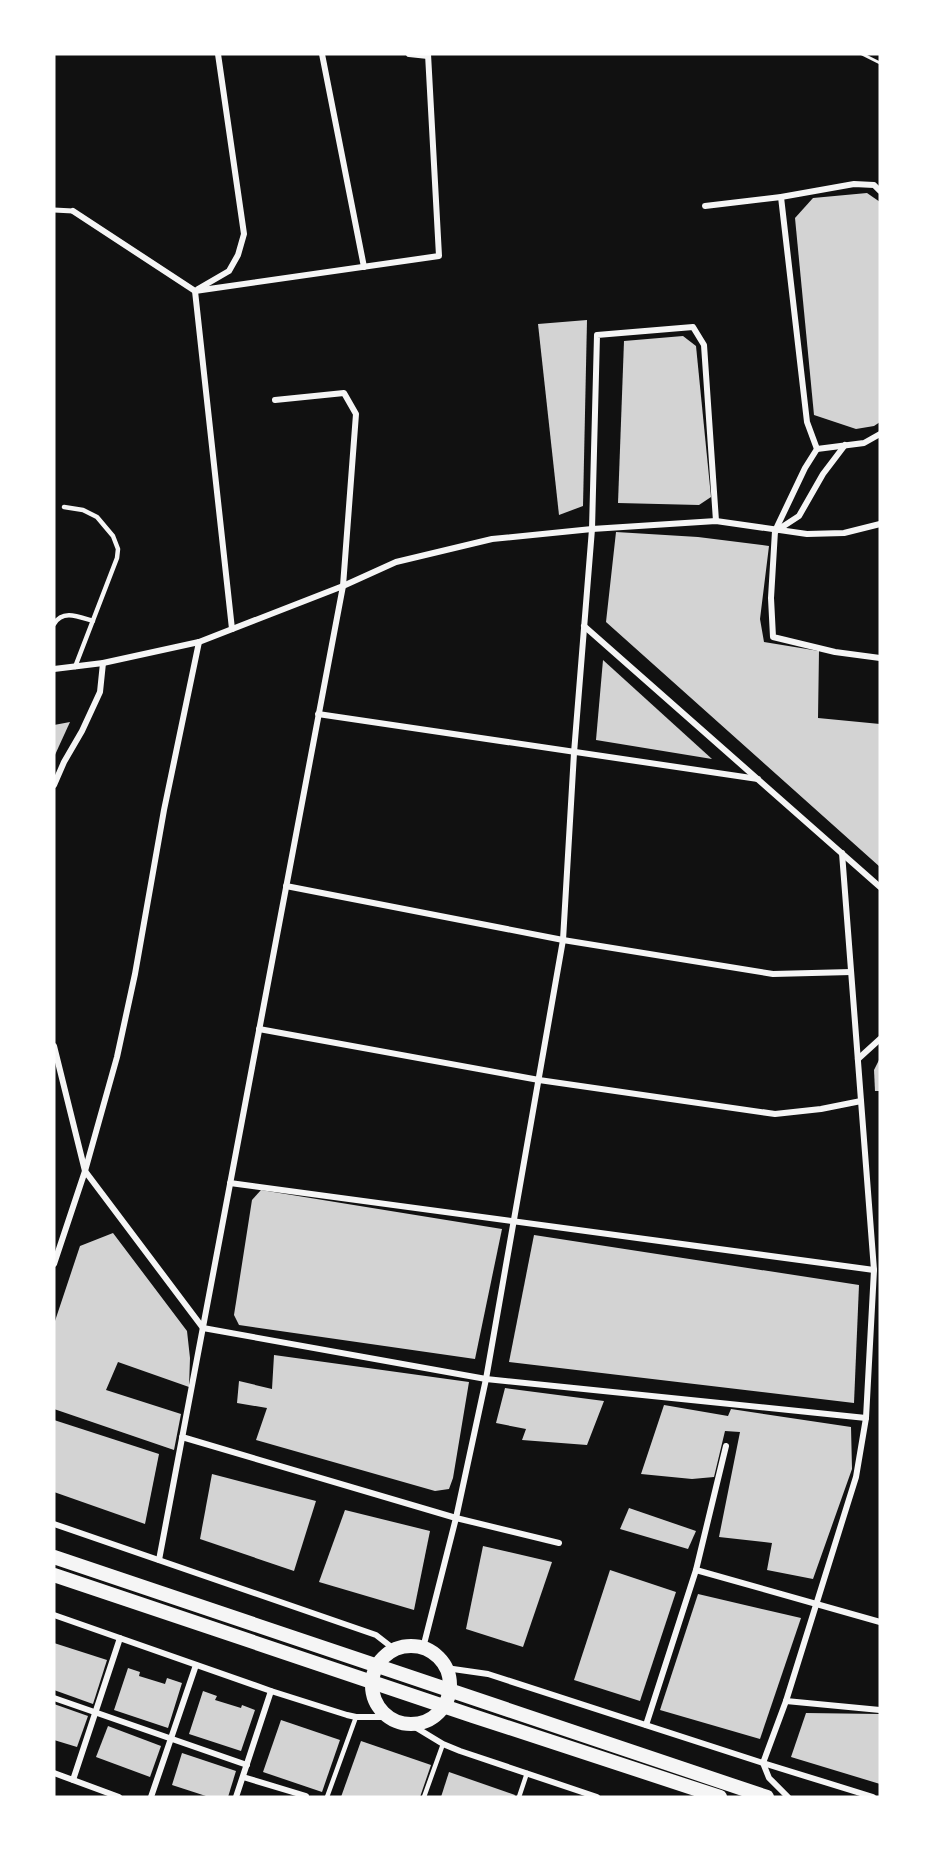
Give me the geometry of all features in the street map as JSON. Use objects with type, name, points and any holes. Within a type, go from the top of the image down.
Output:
[{"type":"main road","points":[[54,1557],[767,1797]]},
{"type":"main road","points":[[54,1575],[720,1797]]},
{"type":"main road","points":[[409,1646],[423,1648],[437,1656],[446,1668],[450,1690],[444,1706],[430,1719],[410,1724],[398,1722],[387,1717],[375,1701],[371,1682],[376,1666],[394,1649],[409,1646]]},
{"type":"street","points":[[195,291],[228,271],[238,255],[244,234],[218,54]]},
{"type":"street","points":[[322,54],[364,267]]},
{"type":"street","points":[[54,210],[73,212],[195,291],[439,256],[428,55],[409,54]]},
{"type":"street","points":[[705,206],[781,197],[854,184],[874,186],[880,191]]},
{"type":"street","points":[[781,197],[807,422],[817,449]]},
{"type":"street","points":[[195,291],[232,629]]},
{"type":"street","points":[[423,1648],[456,1518],[486,1378],[563,940],[574,753],[592,529],[597,335],[693,327],[704,345],[716,521]]},
{"type":"street","points":[[159,1560],[343,586],[356,414],[345,393],[275,400]]},
{"type":"street","points":[[880,434],[864,443],[817,449],[805,468],[776,531],[771,598],[773,637],[835,652],[880,658]]},
{"type":"street","points":[[776,531],[799,516],[823,474],[845,445]]},
{"type":"street","points":[[54,669],[103,663],[199,642],[343,586],[396,562],[481,541],[592,529],[716,521],[807,534],[844,533],[880,524]]},
{"type":"street","points":[[584,626],[880,887]]},
{"type":"street","points":[[54,1264],[85,1171],[117,1057],[199,642]]},
{"type":"street","points":[[54,785],[100,692],[103,663]]},
{"type":"street","points":[[318,714],[758,779]]},
{"type":"street","points":[[788,1797],[769,1778],[763,1763],[786,1701],[856,1477],[866,1418],[874,1270],[842,854]]},
{"type":"street","points":[[286,886],[563,940],[773,974],[851,972]]},
{"type":"street","points":[[259,1029],[539,1080],[775,1114],[821,1109],[861,1101]]},
{"type":"street","points":[[858,1059],[880,1039]]},
{"type":"street","points":[[54,1046],[85,1171],[203,1328],[486,1378],[866,1418]]},
{"type":"street","points":[[230,1183],[874,1270]]},
{"type":"street","points":[[182,1437],[456,1518],[559,1543]]},
{"type":"street","points":[[646,1725],[696,1569],[726,1446]]},
{"type":"street","points":[[54,1524],[376,1635],[394,1649]]},
{"type":"street","points":[[696,1569],[880,1622]]},
{"type":"street","points":[[54,1615],[271,1691],[356,1717],[387,1717]]},
{"type":"street","points":[[73,1780],[120,1638]]},
{"type":"street","points":[[151,1797],[196,1665]]},
{"type":"street","points":[[446,1668],[488,1674],[873,1797]]},
{"type":"street","points":[[236,1797],[271,1691]]},
{"type":"street","points":[[54,1698],[247,1765]]},
{"type":"street","points":[[786,1701],[880,1710]]},
{"type":"street","points":[[410,1724],[442,1744],[597,1797]]},
{"type":"street","points":[[54,1773],[120,1797]]},
{"type":"street","points":[[243,1777],[306,1796]]},
{"type":"lane","points":[[64,507],[83,510],[97,517],[113,536],[118,549],[117,558],[75,667]]},
{"type":"lane","points":[[54,624],[63,615],[93,621]]},
{"type":"lane","points":[[327,1797],[356,1717]]},
{"type":"lane","points":[[424,1797],[442,1744]]},
{"type":"lane","points":[[519,1797],[527,1773]]},
{"type":"path","points":[[862,54],[880,63]]},
{"type":"building","points":[[867,193],[880,202],[880,422],[874,426],[856,429],[814,415],[795,218],[813,198]]},
{"type":"building","points":[[587,320],[583,506],[559,515],[538,324]]},
{"type":"building","points":[[683,336],[696,346],[711,497],[699,505],[618,503],[624,341]]},
{"type":"building","points":[[616,532],[698,537],[769,546],[760,619],[764,642],[819,651],[818,718],[880,724],[880,867],[606,622]]},
{"type":"building","points":[[603,660],[712,759],[596,740]]},
{"type":"building","points":[[70,722],[54,757],[54,725]]},
{"type":"building","points":[[880,1058],[880,1091],[875,1091],[874,1070]]},
{"type":"building","points":[[261,1190],[502,1229],[475,1359],[239,1325],[234,1315],[252,1200]]},
{"type":"building","points":[[113,1233],[187,1331],[190,1358],[189,1387],[118,1362],[106,1390],[181,1414],[174,1450],[54,1409],[54,1324],[80,1246]]},
{"type":"building","points":[[534,1235],[859,1285],[854,1403],[509,1362]]},
{"type":"building","points":[[274,1355],[469,1382],[453,1478],[449,1489],[435,1491],[256,1440],[267,1408],[237,1403],[239,1381],[272,1389]]},
{"type":"building","points":[[505,1388],[604,1401],[587,1445],[522,1440],[526,1429],[496,1423]]},
{"type":"building","points":[[664,1405],[728,1416],[731,1409],[851,1427],[852,1469],[813,1579],[767,1570],[772,1543],[719,1537],[740,1432],[725,1431],[714,1477],[692,1479],[641,1474]]},
{"type":"building","points":[[54,1420],[159,1454],[145,1524],[54,1492]]},
{"type":"building","points":[[212,1474],[316,1501],[294,1571],[200,1539]]},
{"type":"building","points":[[629,1508],[696,1531],[688,1549],[620,1529]]},
{"type":"building","points":[[345,1510],[430,1531],[414,1610],[319,1582]]},
{"type":"building","points":[[483,1546],[552,1562],[523,1647],[466,1629]]},
{"type":"building","points":[[610,1570],[676,1592],[640,1701],[574,1680]]},
{"type":"building","points":[[698,1594],[801,1618],[760,1739],[660,1710]]},
{"type":"building","points":[[54,1643],[107,1660],[93,1704],[54,1690]]},
{"type":"building","points":[[128,1668],[140,1672],[139,1676],[165,1684],[167,1678],[182,1683],[168,1728],[114,1710]]},
{"type":"building","points":[[203,1691],[217,1696],[215,1700],[255,1710],[241,1751],[189,1734]]},
{"type":"building","points":[[54,1704],[88,1716],[77,1747],[54,1740]]},
{"type":"building","points":[[806,1713],[880,1714],[880,1784],[791,1757]]},
{"type":"building","points":[[281,1720],[340,1740],[322,1792],[263,1772]]},
{"type":"building","points":[[108,1726],[161,1746],[150,1777],[96,1757]]},
{"type":"building","points":[[361,1741],[431,1765],[420,1797],[341,1797]]},
{"type":"building","points":[[182,1753],[236,1771],[228,1797],[209,1797],[172,1785]]},
{"type":"building","points":[[449,1772],[515,1795],[514,1797],[441,1797]]}]
